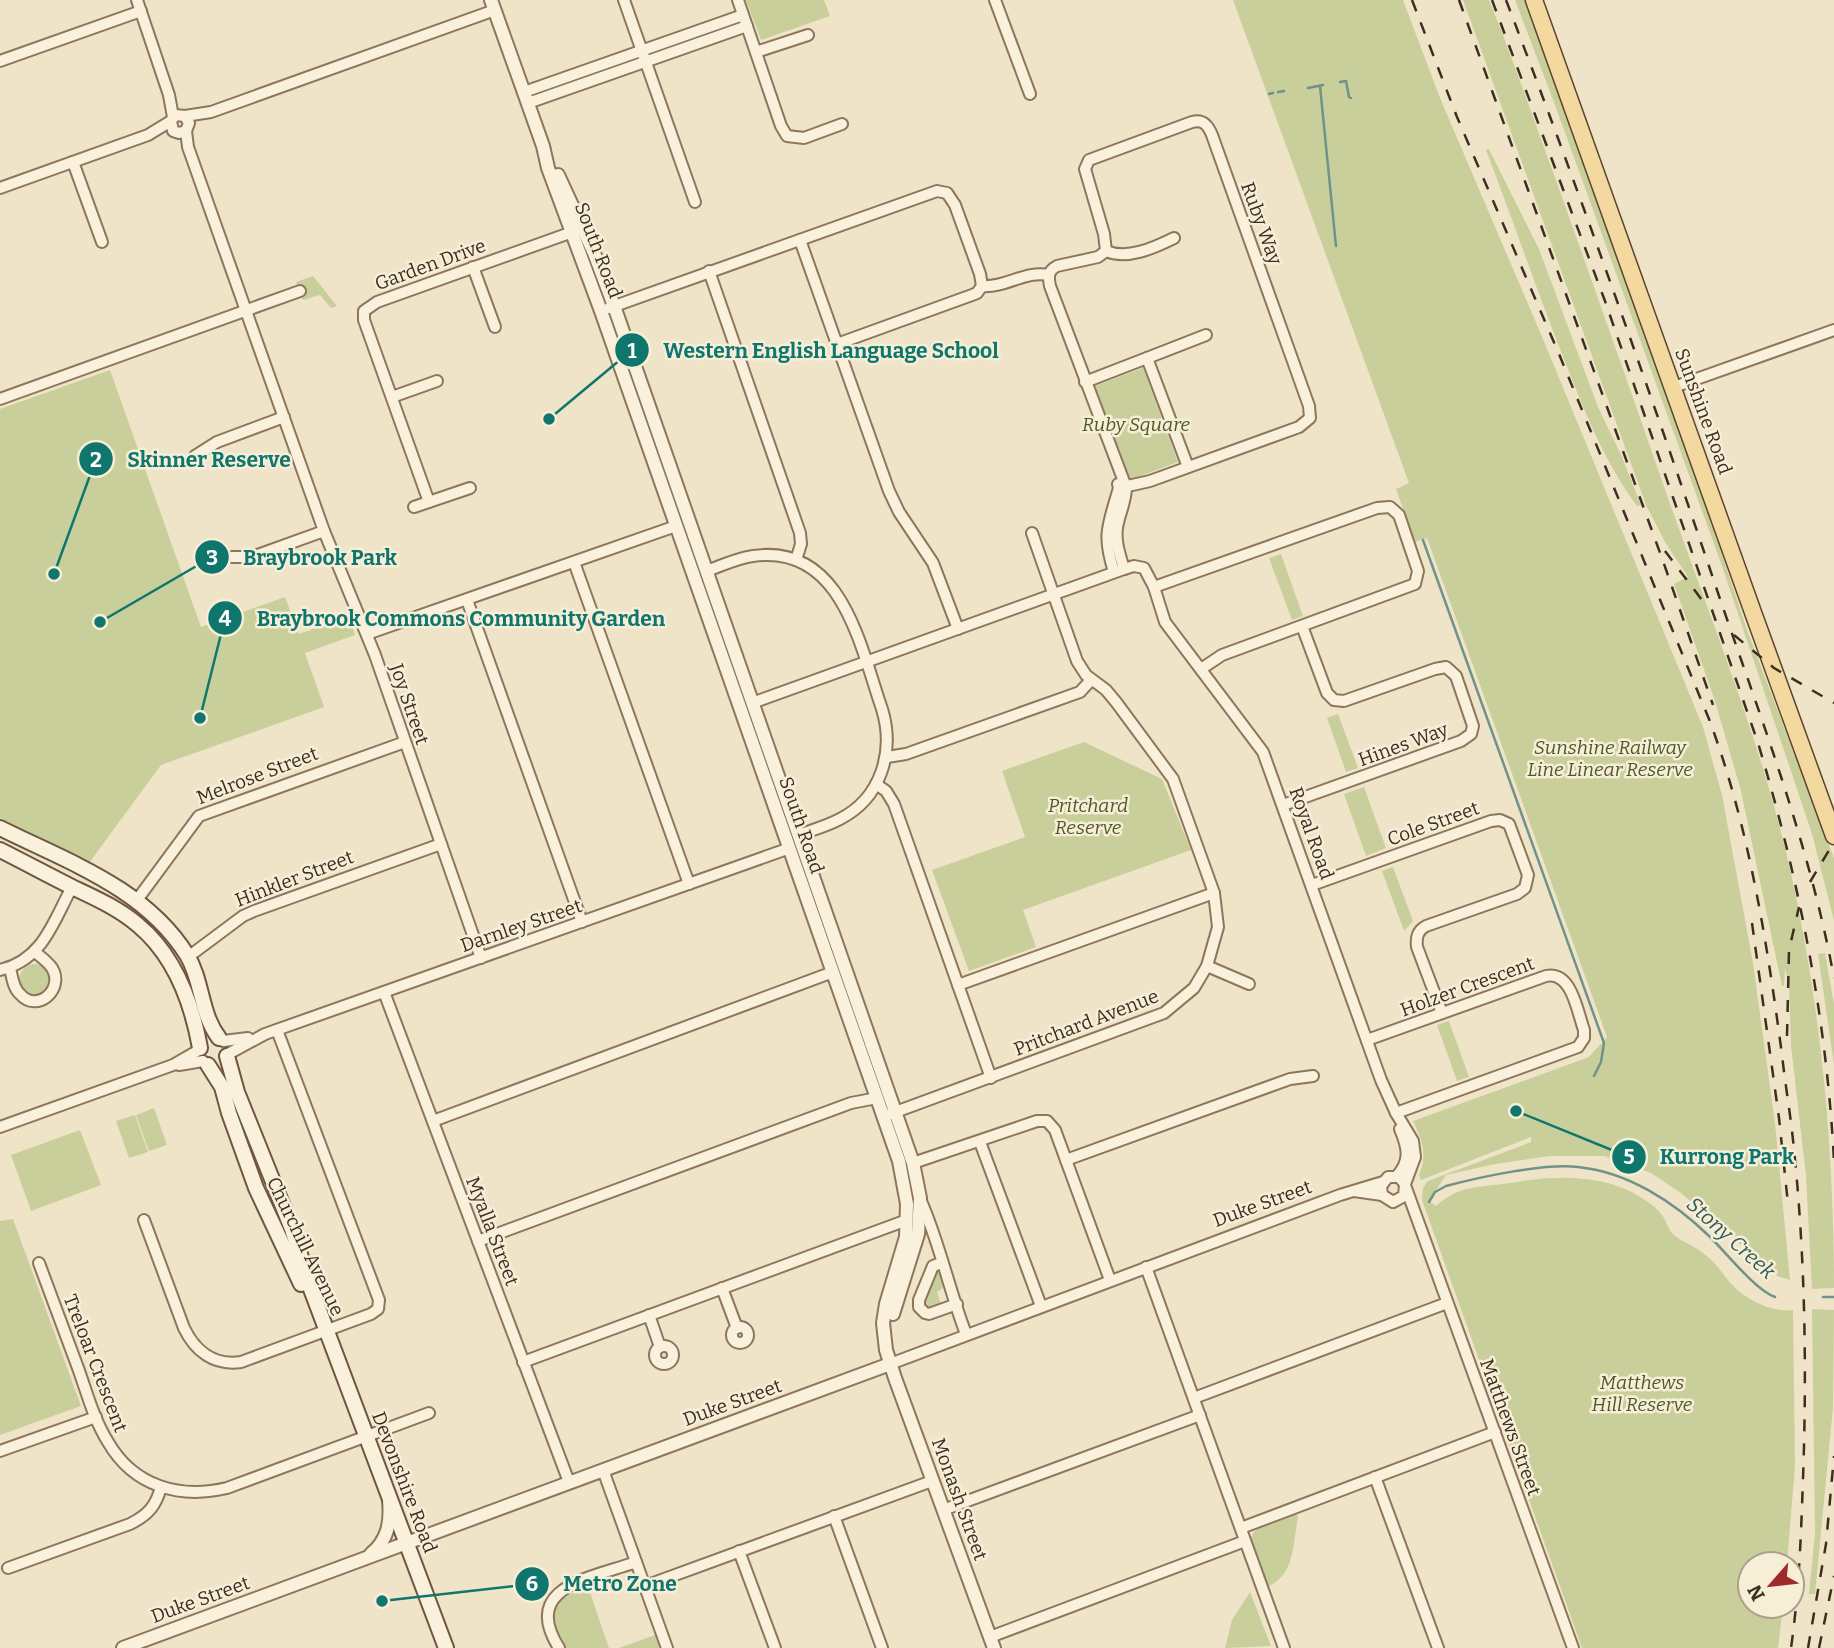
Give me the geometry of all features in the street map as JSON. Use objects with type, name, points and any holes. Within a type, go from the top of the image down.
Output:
[{"type":"main road","name":"Sunshine Road","points":[[1534,0],[1834,836]]},
{"type":"main road","name":"Churchill Avenue","points":[[0,828],[137,900],[172,933],[188,957],[197,976],[208,1023],[224,1047],[237,1092],[288,1219],[326,1331]]},
{"type":"main road","name":"Churchill Avenue","points":[[0,850],[107,903],[149,936],[172,967],[191,1009],[202,1056],[222,1087],[256,1188],[277,1229],[307,1300],[326,1331]]},
{"type":"main road","points":[[72,887],[78,867]]},
{"type":"main road","name":"Melrose Street","points":[[126,916],[137,900]]},
{"type":"main road","name":"Hinkler Street","points":[[172,967],[188,957]]},
{"type":"main road","points":[[210,1038],[224,1047],[218,1066],[202,1056],[210,1038]]},
{"type":"main road","name":"Devonshire Road","points":[[326,1331],[446,1648]]},
{"type":"street","points":[[624,0],[695,202]]},
{"type":"street","points":[[738,0],[787,136],[804,138],[842,124]]},
{"type":"street","points":[[995,0],[1030,94]]},
{"type":"street","points":[[0,188],[211,113],[493,5]]},
{"type":"street","name":"South Road","points":[[493,5],[543,146],[608,308],[747,706],[799,835],[890,1114],[903,1177],[907,1220],[906,1237],[886,1304],[883,1324],[883,1339],[890,1364]]},
{"type":"street","points":[[0,61],[139,6]]},
{"type":"street","name":"Joy Street","points":[[139,6],[324,531],[367,634],[481,958]]},
{"type":"street","points":[[526,98],[643,56],[743,15]]},
{"type":"street","points":[[643,56],[747,26]]},
{"type":"street","points":[[756,52],[808,35]]},
{"type":"street","name":"Ruby Way","points":[[1106,251],[1101,223],[1085,169],[1089,160],[1192,122],[1200,121],[1206,124],[1310,413],[1306,424],[1299,427],[1122,488]]},
{"type":"street","points":[[73,162],[102,242]]},
{"type":"street","points":[[608,308],[942,191],[951,197],[981,274],[982,286]]},
{"type":"street","name":"Garden Drive","points":[[429,502],[364,320],[364,311],[377,302],[577,230]]},
{"type":"street","points":[[747,706],[1119,570],[1117,540],[1112,524],[1126,498],[1050,286],[1049,275],[1057,266],[1098,257],[1106,251],[1116,255],[1128,254],[1155,247],[1174,238]]},
{"type":"street","points":[[800,240],[889,491],[899,512],[933,563],[958,629]]},
{"type":"street","points":[[473,267],[495,327]]},
{"type":"street","points":[[709,271],[800,533],[801,544],[796,560]]},
{"type":"street","points":[[837,344],[972,295],[982,286],[1000,285],[1034,273],[1049,275]]},
{"type":"street","points":[[0,398],[300,292]]},
{"type":"street","points":[[1674,387],[1834,330]]},
{"type":"street","points":[[1086,382],[1206,335]]},
{"type":"street","points":[[1147,358],[1188,467]]},
{"type":"street","points":[[392,397],[437,381]]},
{"type":"street","points":[[195,456],[217,442],[284,417]]},
{"type":"street","points":[[414,507],[470,488]]},
{"type":"street","points":[[1154,587],[1377,508],[1390,507],[1399,515],[1418,568],[1415,584],[1222,655],[1202,669]]},
{"type":"street","points":[[367,634],[683,523]]},
{"type":"street","name":"South Road","points":[[683,523],[706,571],[790,848],[833,972],[877,1098],[890,1114],[913,1163],[920,1198],[938,1243],[941,1263],[966,1334]]},
{"type":"street","points":[[232,557],[252,557],[324,531]]},
{"type":"street","name":"Pritchard Avenue","points":[[890,1114],[1164,1013],[1194,988],[1208,966],[1218,927],[1214,893],[1172,779],[1116,702],[1106,690],[1091,680],[1077,661],[1032,533]]},
{"type":"street","points":[[706,571],[753,556],[766,555],[796,560],[823,577],[840,598],[886,722],[887,757],[868,797],[850,813],[799,835],[790,848]]},
{"type":"street","points":[[574,562],[689,884]]},
{"type":"street","name":"Royal Road","points":[[1119,570],[1134,566],[1144,568],[1154,587],[1165,622],[1264,752],[1381,1080],[1396,1113],[1407,1154],[1402,1183]]},
{"type":"street","points":[[467,600],[582,922]]},
{"type":"street","name":"Hines Way","points":[[1283,805],[1461,741],[1471,734],[1473,726],[1456,676],[1446,667],[1435,668],[1344,701],[1331,699],[1326,693],[1302,626]]},
{"type":"street","points":[[887,757],[906,754],[1080,692],[1091,680]]},
{"type":"street","name":"Melrose Street","points":[[137,900],[199,816],[405,742]]},
{"type":"street","points":[[876,784],[886,791],[894,804],[991,1077]]},
{"type":"street","name":"Cole Street","points":[[1312,886],[1492,821],[1500,820],[1509,824],[1528,874],[1525,888],[1517,894],[1426,926],[1417,937],[1417,947],[1441,1013]]},
{"type":"street","name":"Hinkler Street","points":[[188,957],[243,916],[254,911],[441,844]]},
{"type":"street","name":"Darnley Street","points":[[224,1047],[237,1040],[265,1034],[790,848]]},
{"type":"street","points":[[35,952],[49,964],[55,977],[53,991],[44,999],[32,1001],[21,996],[5,969],[27,959],[35,952],[46,937],[72,887]]},
{"type":"street","points":[[958,985],[1214,893]]},
{"type":"street","points":[[1208,966],[1249,984]]},
{"type":"street","points":[[433,1121],[833,972]]},
{"type":"street","name":"Holzer Crescent","points":[[1367,1040],[1546,976],[1555,975],[1566,982],[1584,1034],[1580,1045],[1573,1050],[1396,1113]]},
{"type":"street","name":"Myalla Street","points":[[384,992],[569,1482]]},
{"type":"street","points":[[145,1220],[184,1328],[202,1353],[226,1363],[241,1362],[376,1312],[379,1303],[276,1030]]},
{"type":"street","points":[[0,1127],[202,1056]]},
{"type":"street","points":[[1066,1160],[1290,1079],[1313,1076]]},
{"type":"street","points":[[851,1103],[873,1085]]},
{"type":"street","points":[[478,1241],[851,1103],[877,1098]]},
{"type":"street","points":[[913,1163],[1037,1121],[1047,1121],[1055,1130],[1110,1280]]},
{"type":"street","points":[[980,1142],[1041,1306]]},
{"type":"street","points":[[1388,1177],[1402,1183],[1404,1196],[1397,1201],[1389,1201],[1382,1195],[1383,1182],[1388,1177]]},
{"type":"street","name":"Duke Street","points":[[122,1648],[890,1364],[1146,1266],[1366,1185],[1383,1182]]},
{"type":"street","name":"Matthews Street","points":[[1402,1183],[1573,1648]]},
{"type":"street","name":"Duke Street","points":[[1354,1191],[1382,1195]]},
{"type":"street","name":"South Road","points":[[890,1364],[894,1308],[918,1234],[920,1198]]},
{"type":"street","name":"Matthews Street","points":[[1397,1201],[1413,1211],[1416,1218]]},
{"type":"street","points":[[523,1362],[907,1220]]},
{"type":"street","name":"Treloar Crescent","points":[[40,1263],[107,1441],[122,1462],[139,1476],[161,1487],[182,1493],[205,1493],[227,1488],[429,1413]]},
{"type":"street","points":[[941,1263],[933,1266],[919,1300],[919,1307],[929,1314],[957,1304]]},
{"type":"street","points":[[1146,1266],[1284,1648]]},
{"type":"street","points":[[722,1288],[737,1328]]},
{"type":"street","points":[[1194,1398],[1447,1303]]},
{"type":"street","points":[[649,1315],[660,1347]]},
{"type":"street","name":"Monash Street","points":[[890,1364],[992,1642]]},
{"type":"street","points":[[943,1510],[1200,1415]]},
{"type":"street","points":[[0,1451],[96,1417]]},
{"type":"street","points":[[1241,1528],[1495,1432]]},
{"type":"street","points":[[603,1470],[667,1648]]},
{"type":"street","points":[[1375,1477],[1438,1648]]},
{"type":"street","points":[[645,1586],[932,1481]]},
{"type":"street","points":[[8,1568],[137,1521],[156,1504],[161,1487]]},
{"type":"street","points":[[368,1556],[385,1538],[390,1513],[388,1494]]},
{"type":"street","points":[[834,1516],[882,1648]]},
{"type":"street","points":[[992,1642],[1245,1542]]},
{"type":"street","points":[[739,1551],[775,1648]]},
{"type":"street","points":[[559,1648],[550,1631],[546,1614],[553,1597],[570,1586],[636,1562]]},
{"type":"green space","points":[[746,0],[824,0],[830,16],[761,40]]},
{"type":"green space","name":"Sunshine Railway Line Linear Reserve","points":[[1233,0],[1403,0],[1440,98],[1703,727],[1722,795],[1753,963],[1775,1123],[1790,1280],[1777,1276],[1681,1193],[1651,1173],[1604,1156],[1550,1156],[1446,1175],[1429,1201],[1436,1206],[1462,1190],[1544,1178],[1580,1178],[1614,1185],[1630,1191],[1654,1206],[1672,1233],[1707,1256],[1741,1293],[1766,1307],[1793,1310],[1795,1466],[1788,1550],[1736,1550],[1736,1620],[1781,1620],[1778,1648],[1582,1648],[1422,1200],[1423,1188],[1428,1181],[1531,1142],[1531,1137],[1421,1180],[1419,1175],[1423,1147],[1413,1121],[1589,1057],[1607,1037],[1427,538],[1415,542],[1396,489],[1409,483]]},
{"type":"green space","points":[[1463,0],[1489,0],[1503,35],[1732,674],[1774,807],[1798,906],[1823,1069],[1831,1178],[1834,1288],[1812,1289],[1806,1176],[1791,1046],[1789,986],[1785,967],[1782,986],[1741,791],[1715,701],[1674,584],[1688,577],[1665,542],[1646,505]]},
{"type":"green space","points":[[1515,0],[1525,0],[1693,467],[1747,630],[1834,858],[1834,921],[1812,834],[1722,566]]},
{"type":"green space","points":[[1489,149],[1539,249],[1598,407],[1641,505],[1637,506],[1616,474],[1582,405],[1486,150]]},
{"type":"green space","points":[[313,276],[337,306],[331,308],[320,295],[303,300],[296,282]]},
{"type":"green space","name":"Ruby Square","points":[[1143,368],[1178,462],[1130,480],[1095,386]]},
{"type":"green space","points":[[110,370],[201,627],[285,597],[299,634],[349,616],[355,635],[305,653],[324,707],[161,765],[89,863],[0,818],[0,409]]},
{"type":"green space","points":[[1281,554],[1303,616],[1292,620],[1269,558]]},
{"type":"green space","points":[[1338,714],[1358,768],[1346,772],[1327,718]]},
{"type":"green space","name":"Pritchard Reserve","points":[[1084,742],[1162,779],[1191,850],[1023,910],[1036,947],[969,971],[932,870],[1025,837],[1002,771]]},
{"type":"green space","points":[[1364,787],[1386,848],[1366,856],[1344,794]]},
{"type":"green space","points":[[1393,867],[1413,921],[1404,931],[1382,871]]},
{"type":"green space","points":[[1825,953],[1834,1004],[1834,1065],[1818,954]]},
{"type":"green space","points":[[35,964],[47,968],[51,980],[47,992],[35,996],[23,992],[19,980],[23,968]]},
{"type":"green space","points":[[1449,1021],[1469,1077],[1457,1081],[1437,1025]]},
{"type":"green space","points":[[154,1108],[167,1145],[149,1151],[136,1115]]},
{"type":"green space","points":[[135,1115],[148,1152],[129,1158],[116,1121]]},
{"type":"green space","points":[[80,1130],[101,1185],[31,1211],[11,1155]]},
{"type":"green space","points":[[13,1219],[81,1406],[0,1435],[0,1221]]},
{"type":"green space","points":[[939,1268],[944,1284],[937,1292],[942,1307],[927,1311],[922,1301],[935,1269]]},
{"type":"green space","points":[[1812,1309],[1834,1310],[1833,1408],[1815,1594],[1809,1594],[1815,1533]]},
{"type":"green space","points":[[1296,1513],[1298,1517],[1288,1566],[1277,1581],[1268,1586],[1251,1540],[1253,1534],[1262,1525]]},
{"type":"green space","points":[[588,1587],[609,1648],[564,1648],[554,1630],[552,1605]]},
{"type":"green space","points":[[1250,1592],[1271,1646],[1225,1648],[1232,1620]]},
{"type":"green space","points":[[655,1635],[660,1648],[619,1648]]},
{"type":"waterway","points":[[1340,82],[1346,81],[1351,98]]},
{"type":"waterway","points":[[1308,88],[1323,85]]},
{"type":"waterway","points":[[1320,86],[1336,246]]},
{"type":"waterway","points":[[1278,92],[1284,91]]},
{"type":"waterway","points":[[1269,94],[1273,93]]},
{"type":"waterway","points":[[1423,540],[1604,1043],[1601,1062],[1594,1076]]},
{"type":"waterway","name":"Stony Creek","points":[[1429,1202],[1435,1192],[1446,1186],[1494,1175],[1564,1166],[1597,1170],[1632,1182],[1681,1212],[1709,1236],[1759,1287],[1775,1297]]},
{"type":"waterway","name":"Stony Creek","points":[[1823,1297],[1834,1297]]},
{"type":"railway","points":[[1412,0],[1457,117],[1559,354],[1709,719],[1746,843],[1763,927],[1776,1013],[1792,1129],[1800,1224],[1805,1351],[1804,1437],[1799,1564],[1791,1648]]},
{"type":"railway","points":[[1459,0],[1713,705]]},
{"type":"railway","points":[[1492,0],[1605,301],[1758,743],[1786,846],[1809,950],[1825,1056],[1834,1162]]},
{"type":"railway","points":[[1506,0],[1615,295],[1767,735],[1812,880],[1834,978]]},
{"type":"railway","points":[[1665,551],[1705,604]]},
{"type":"railway","points":[[1734,635],[1774,668],[1834,703]]},
{"type":"railway","points":[[1810,882],[1834,842]]},
{"type":"railway","points":[[1787,1036],[1789,950],[1799,907]]},
{"type":"railway","points":[[1752,923],[1788,1204]]},
{"type":"railway","points":[[1808,1648],[1826,1544],[1834,1456]]},
{"type":"railway","points":[[1819,1648],[1834,1576]]},
{"type":"place","name":"Western English Language School","points":[[549,419]]},
{"type":"place","name":"Skinner Reserve","points":[[54,574]]},
{"type":"place","name":"Braybrook Park","points":[[100,622]]},
{"type":"place","name":"Braybrook Commons Community Garden","points":[[200,718]]},
{"type":"place","name":"Kurrong Park","points":[[1516,1111]]},
{"type":"place","name":"Metro Zone","points":[[382,1601]]},
{"type":"park label","name":"Matthews Hill Reserve","points":[[1642,1393]]}]
